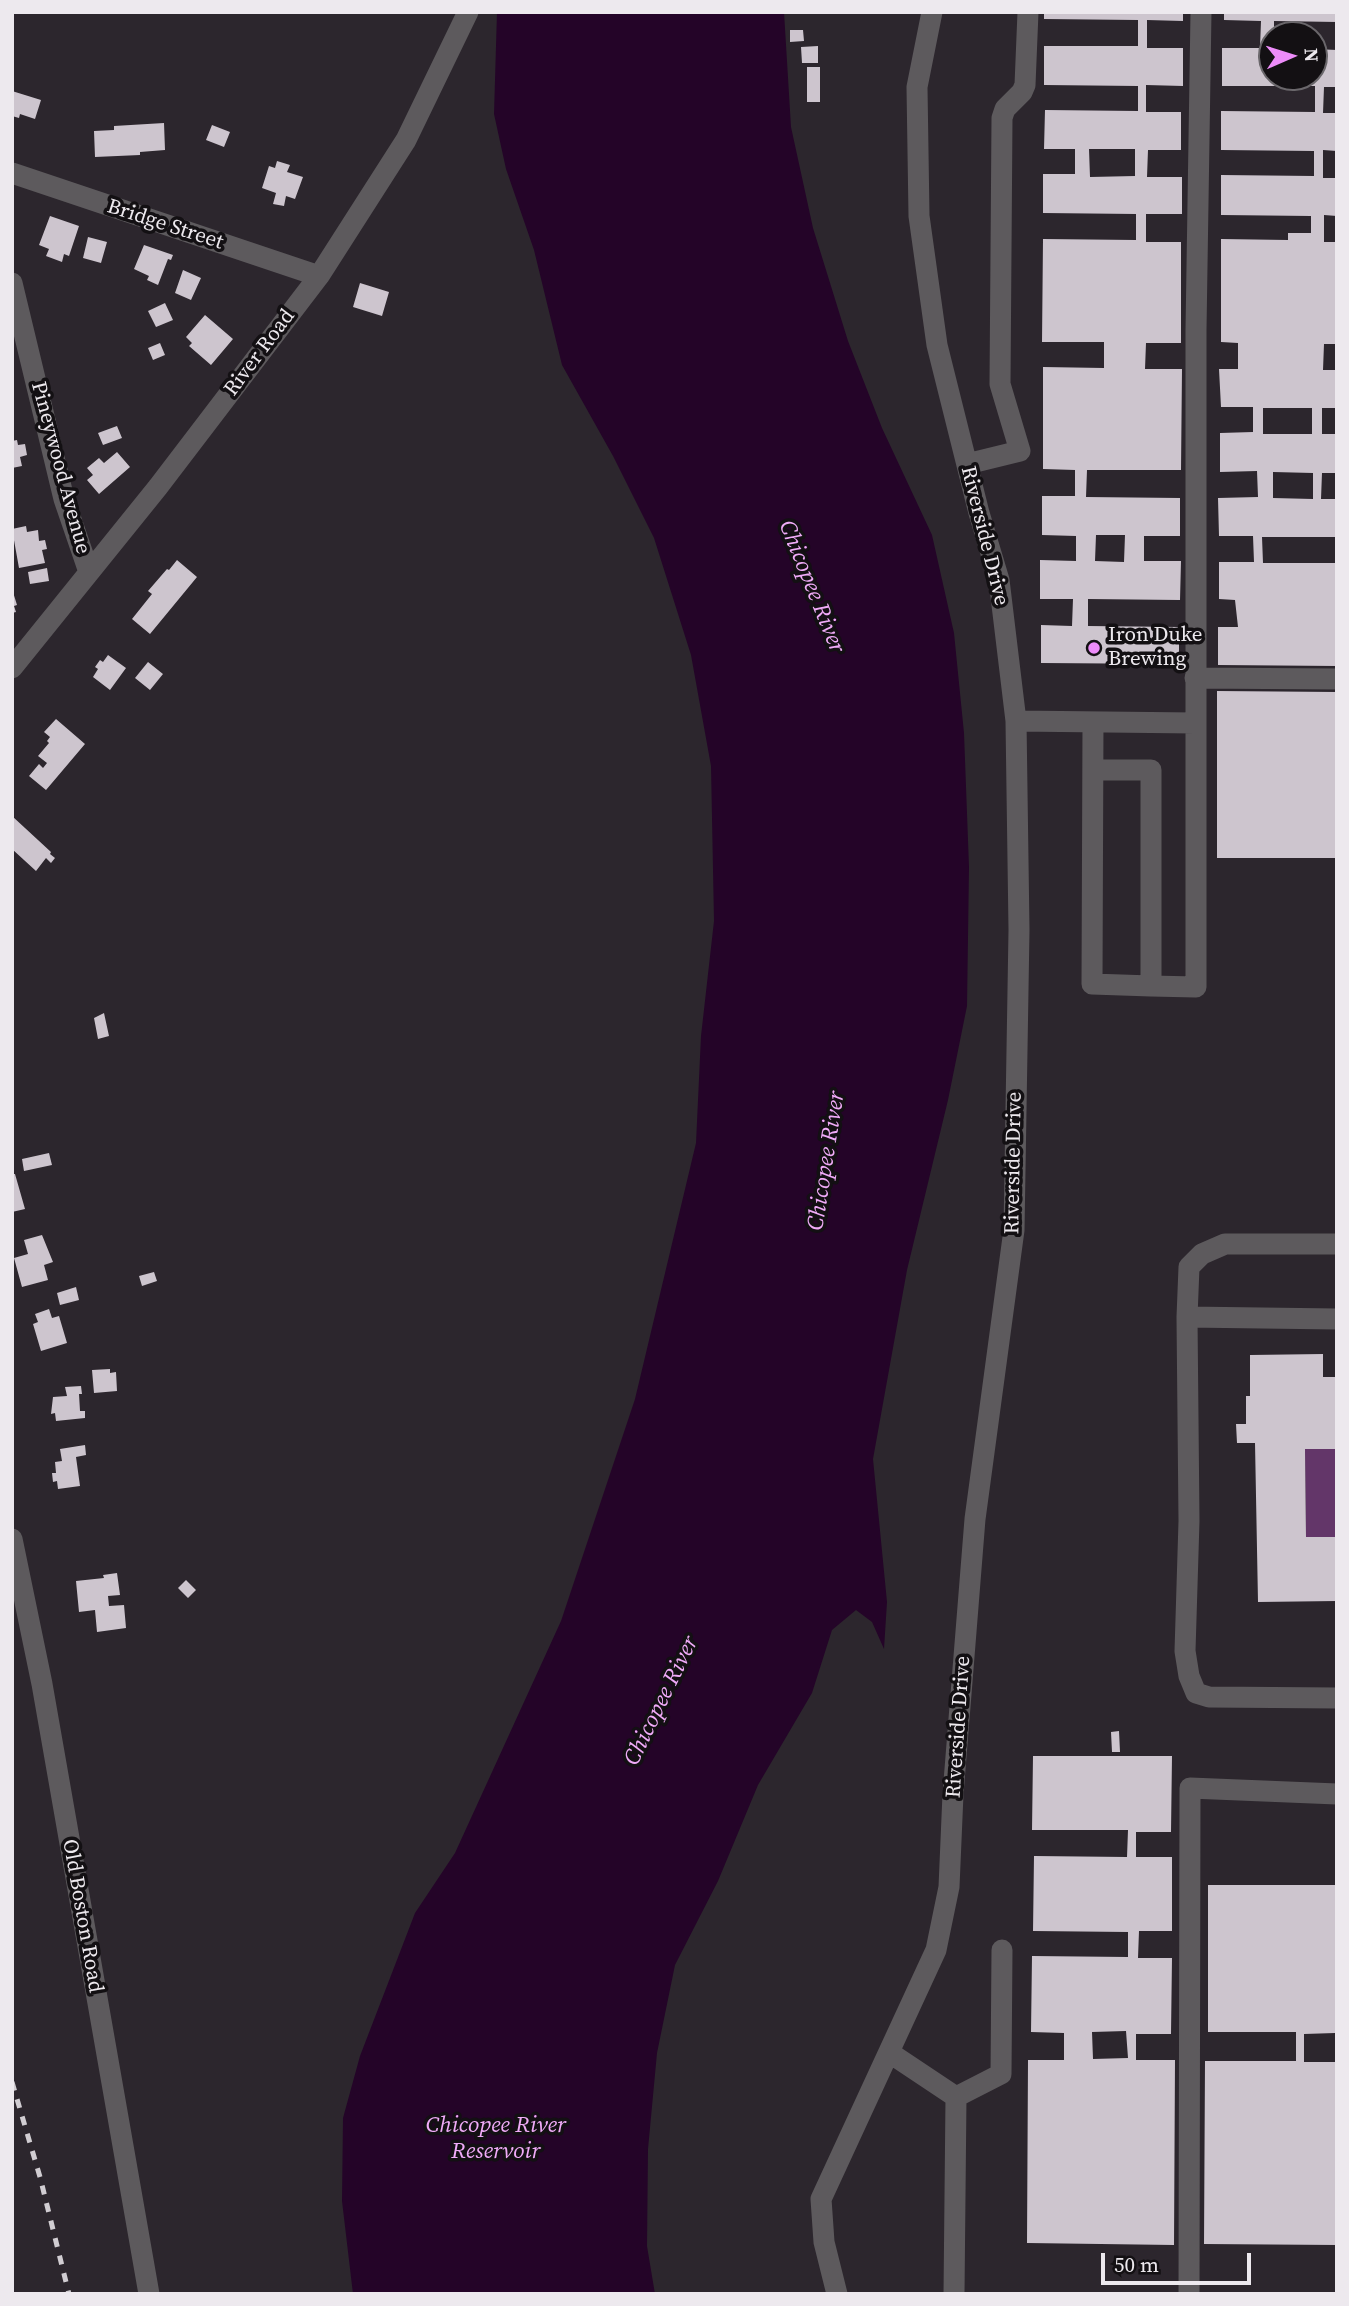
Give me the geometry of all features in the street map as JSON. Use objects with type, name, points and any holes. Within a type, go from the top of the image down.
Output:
[{"type":"street","name":"River Road","points":[[12,668],[158,487],[319,276],[406,140],[468,12]]},
{"type":"street","name":"Riverside Drive","points":[[837,2294],[824,2242],[821,2199],[936,1950],[949,1887],[953,1794],[975,1519],[1014,1230],[1019,930],[1016,721],[999,580],[937,345],[919,216],[917,87],[932,12]]},
{"type":"street","points":[[967,464],[1020,451],[1000,384],[1002,118],[1005,109],[1026,85],[1028,12]]},
{"type":"street","points":[[1093,722],[1092,985],[1196,986],[1196,330],[1201,12]]},
{"type":"street","name":"Bridge Street","points":[[12,173],[319,276]]},
{"type":"street","name":"Pineywood Avenue","points":[[12,283],[64,499],[89,572]]},
{"type":"street","points":[[1195,678],[1337,679]]},
{"type":"street","points":[[1016,721],[1195,723]]},
{"type":"street","points":[[1094,770],[1151,770],[1151,986]]},
{"type":"street","points":[[1337,1244],[1225,1244],[1202,1254],[1189,1267],[1189,1521],[1185,1651],[1189,1676],[1196,1693],[1209,1697],[1337,1698]]},
{"type":"street","points":[[1187,1317],[1337,1319]]},
{"type":"street","name":"Old Boston Road","points":[[12,1539],[42,1684],[149,2294]]},
{"type":"street","points":[[1189,2294],[1190,1788],[1337,1794]]},
{"type":"street","points":[[956,2097],[1001,2074],[1002,1950]]},
{"type":"street","points":[[890,2053],[956,2097]]},
{"type":"street","points":[[954,2294],[956,2097]]},
{"type":"shaded area","points":[[1305,1449],[1337,1449],[1337,1537],[1306,1537]]},
{"type":"water","name":"Chicopee River Reservoir","points":[[497,12],[784,12],[791,127],[813,228],[848,341],[882,428],[932,535],[954,633],[964,733],[969,867],[967,1006],[948,1100],[907,1270],[873,1459],[887,1602],[884,1649],[872,1622],[856,1610],[832,1630],[812,1693],[758,1785],[718,1881],[675,1965],[657,2053],[648,2149],[647,2246],[655,2294],[353,2294],[342,2201],[343,2118],[360,2056],[415,1913],[455,1853],[561,1621],[635,1399],[696,1143],[701,1036],[714,921],[711,766],[691,655],[654,538],[613,456],[562,365],[534,250],[506,169],[494,114]]},
{"type":"building","points":[[1044,12],[1183,12],[1183,21],[1147,20],[1147,48],[1183,48],[1183,86],[1146,85],[1146,112],[1181,112],[1181,150],[1148,150],[1147,177],[1182,177],[1182,214],[1146,214],[1146,242],[1181,242],[1181,343],[1146,343],[1145,369],[1182,369],[1181,470],[1087,470],[1086,497],[1180,498],[1180,536],[1144,536],[1144,561],[1181,561],[1180,600],[1088,599],[1088,626],[1179,627],[1179,664],[1041,663],[1041,625],[1072,626],[1073,599],[1040,599],[1040,560],[1076,561],[1076,536],[1042,535],[1042,496],[1075,496],[1075,470],[1043,469],[1043,367],[1104,368],[1104,342],[1042,342],[1043,239],[1136,240],[1136,214],[1043,213],[1043,174],[1075,174],[1075,149],[1044,149],[1045,110],[1138,111],[1138,86],[1044,85],[1044,46],[1138,46],[1138,20],[1044,19]],"holes":[[[1089,149],[1135,149],[1135,176],[1090,177]],[[1096,535],[1125,535],[1124,562],[1095,561]]]},
{"type":"building","points":[[1224,12],[1337,12],[1337,22],[1224,20]]},
{"type":"building","points":[[790,30],[803,30],[804,41],[790,42]]},
{"type":"building","points":[[818,46],[818,63],[802,63],[801,47]]},
{"type":"building","points":[[1222,48],[1258,48],[1258,86],[1222,86]]},
{"type":"building","points":[[1328,50],[1337,50],[1337,87],[1328,87]]},
{"type":"building","points":[[807,67],[820,67],[820,102],[807,102]]},
{"type":"building","points":[[12,91],[41,100],[35,119],[20,114],[19,118],[12,116]]},
{"type":"building","points":[[1315,91],[1324,91],[1323,113],[1337,113],[1337,151],[1323,150],[1323,178],[1337,178],[1337,216],[1324,215],[1324,242],[1337,242],[1337,344],[1324,344],[1323,370],[1337,370],[1337,408],[1322,408],[1322,434],[1337,434],[1337,473],[1322,473],[1321,499],[1337,499],[1337,537],[1262,537],[1263,563],[1337,563],[1337,666],[1218,665],[1218,627],[1238,627],[1235,600],[1219,599],[1219,562],[1254,562],[1253,536],[1219,536],[1218,498],[1258,497],[1257,471],[1220,472],[1220,433],[1253,432],[1253,407],[1221,407],[1219,369],[1238,369],[1238,343],[1221,342],[1221,239],[1288,240],[1288,233],[1311,233],[1311,216],[1221,215],[1221,175],[1314,176],[1314,151],[1221,150],[1221,111],[1315,112]],"holes":[[[1263,408],[1312,408],[1312,434],[1263,434]],[[1273,472],[1313,473],[1313,499],[1273,498]]]},
{"type":"building","points":[[164,123],[165,150],[140,152],[140,155],[95,157],[94,131],[114,130],[114,126]]},
{"type":"building","points":[[212,125],[230,132],[224,147],[206,140]]},
{"type":"building","points":[[277,161],[290,165],[287,172],[303,177],[295,199],[286,196],[284,206],[273,204],[276,193],[262,188],[269,166],[275,168]]},
{"type":"building","points":[[50,216],[79,226],[69,256],[64,254],[62,262],[46,256],[49,249],[39,245]]},
{"type":"building","points":[[88,237],[107,242],[101,263],[83,258]]},
{"type":"building","points":[[144,245],[173,255],[171,260],[168,259],[158,285],[147,280],[149,276],[134,269]]},
{"type":"building","points":[[183,270],[201,278],[191,300],[175,293]]},
{"type":"building","points":[[360,283],[389,292],[382,316],[353,307]]},
{"type":"building","points":[[165,303],[173,320],[156,327],[148,311]]},
{"type":"building","points":[[205,315],[233,339],[211,365],[189,346],[192,343],[186,337]]},
{"type":"building","points":[[160,343],[165,355],[153,360],[148,348]]},
{"type":"building","points":[[117,426],[122,438],[103,445],[98,433]]},
{"type":"building","points":[[17,440],[18,445],[25,444],[27,455],[20,457],[22,466],[12,468],[12,441]]},
{"type":"building","points":[[117,452],[130,467],[99,494],[87,480],[93,475],[87,468],[99,458],[104,463]]},
{"type":"building","points":[[26,526],[27,532],[38,530],[39,541],[45,540],[47,549],[42,550],[45,563],[19,568],[12,529]]},
{"type":"building","points":[[177,560],[197,577],[150,634],[132,619],[152,594],[148,591]]},
{"type":"building","points":[[47,568],[49,581],[30,584],[28,572]]},
{"type":"building","points":[[12,589],[17,605],[14,606],[16,612],[12,613]]},
{"type":"building","points":[[108,655],[126,668],[110,690],[93,677],[98,669],[95,667]]},
{"type":"building","points":[[148,662],[163,674],[150,690],[135,678]]},
{"type":"building","points":[[1217,691],[1337,692],[1337,858],[1217,858]]},
{"type":"building","points":[[56,719],[85,744],[46,790],[29,776],[39,764],[43,768],[47,763],[38,756],[49,743],[47,741],[50,737],[44,732]]},
{"type":"building","points":[[12,816],[51,852],[55,858],[51,863],[46,858],[36,871],[12,849]]},
{"type":"building","points":[[104,1013],[109,1036],[98,1039],[94,1018]]},
{"type":"building","points":[[49,1153],[52,1165],[24,1171],[22,1159]]},
{"type":"building","points":[[12,1174],[15,1174],[25,1209],[12,1212]]},
{"type":"building","points":[[42,1235],[53,1262],[44,1265],[48,1280],[22,1287],[14,1258],[28,1254],[24,1240]]},
{"type":"building","points":[[154,1272],[157,1281],[142,1286],[139,1276]]},
{"type":"building","points":[[76,1287],[79,1300],[60,1305],[57,1293]]},
{"type":"building","points":[[49,1309],[52,1318],[59,1316],[67,1343],[41,1351],[33,1324],[38,1322],[35,1314]]},
{"type":"building","points":[[1323,1354],[1323,1377],[1337,1377],[1337,1449],[1305,1449],[1306,1537],[1337,1537],[1337,1601],[1258,1602],[1255,1443],[1237,1443],[1236,1424],[1246,1424],[1246,1396],[1250,1396],[1250,1355]]},
{"type":"building","points":[[110,1369],[110,1373],[116,1372],[117,1391],[94,1393],[92,1370]]},
{"type":"building","points":[[81,1386],[80,1411],[85,1411],[85,1418],[56,1421],[55,1413],[51,1414],[53,1397],[67,1396],[65,1387]]},
{"type":"building","points":[[85,1445],[86,1455],[76,1457],[80,1486],[58,1489],[57,1481],[53,1482],[52,1473],[56,1473],[55,1462],[62,1461],[60,1449]]},
{"type":"building","points":[[117,1573],[120,1595],[108,1596],[109,1606],[124,1605],[126,1628],[97,1632],[95,1610],[79,1612],[76,1581],[104,1578],[103,1575]]},
{"type":"building","points":[[186,1580],[196,1590],[188,1598],[178,1588]]},
{"type":"building","points":[[1119,1731],[1120,1752],[1112,1752],[1111,1732]]},
{"type":"building","points":[[1033,1756],[1172,1756],[1171,1832],[1136,1832],[1136,1857],[1172,1857],[1172,1931],[1139,1931],[1138,1958],[1172,1958],[1171,2034],[1136,2034],[1136,2060],[1175,2060],[1174,2245],[1027,2243],[1028,2060],[1064,2060],[1064,2033],[1031,2032],[1032,1956],[1128,1957],[1128,1932],[1033,1931],[1034,1856],[1127,1857],[1128,1830],[1032,1830]],"holes":[[[1126,2031],[1128,2058],[1093,2059],[1092,2032]]]},
{"type":"building","points":[[1208,1885],[1336,1885],[1335,2033],[1304,2034],[1304,2062],[1337,2062],[1337,2245],[1204,2244],[1205,2061],[1296,2061],[1296,2032],[1208,2032]]},
{"type":"railway","points":[[12,2082],[40,2177],[69,2294]]},
{"type":"place","name":"Iron Duke Brewing","points":[[1094,648]]},
{"type":"water label","name":"Chicopee River","points":[[811,587]]},
{"type":"water label","name":"Chicopee River","points":[[827,1161]]},
{"type":"water label","name":"Chicopee River","points":[[662,1701]]}]
